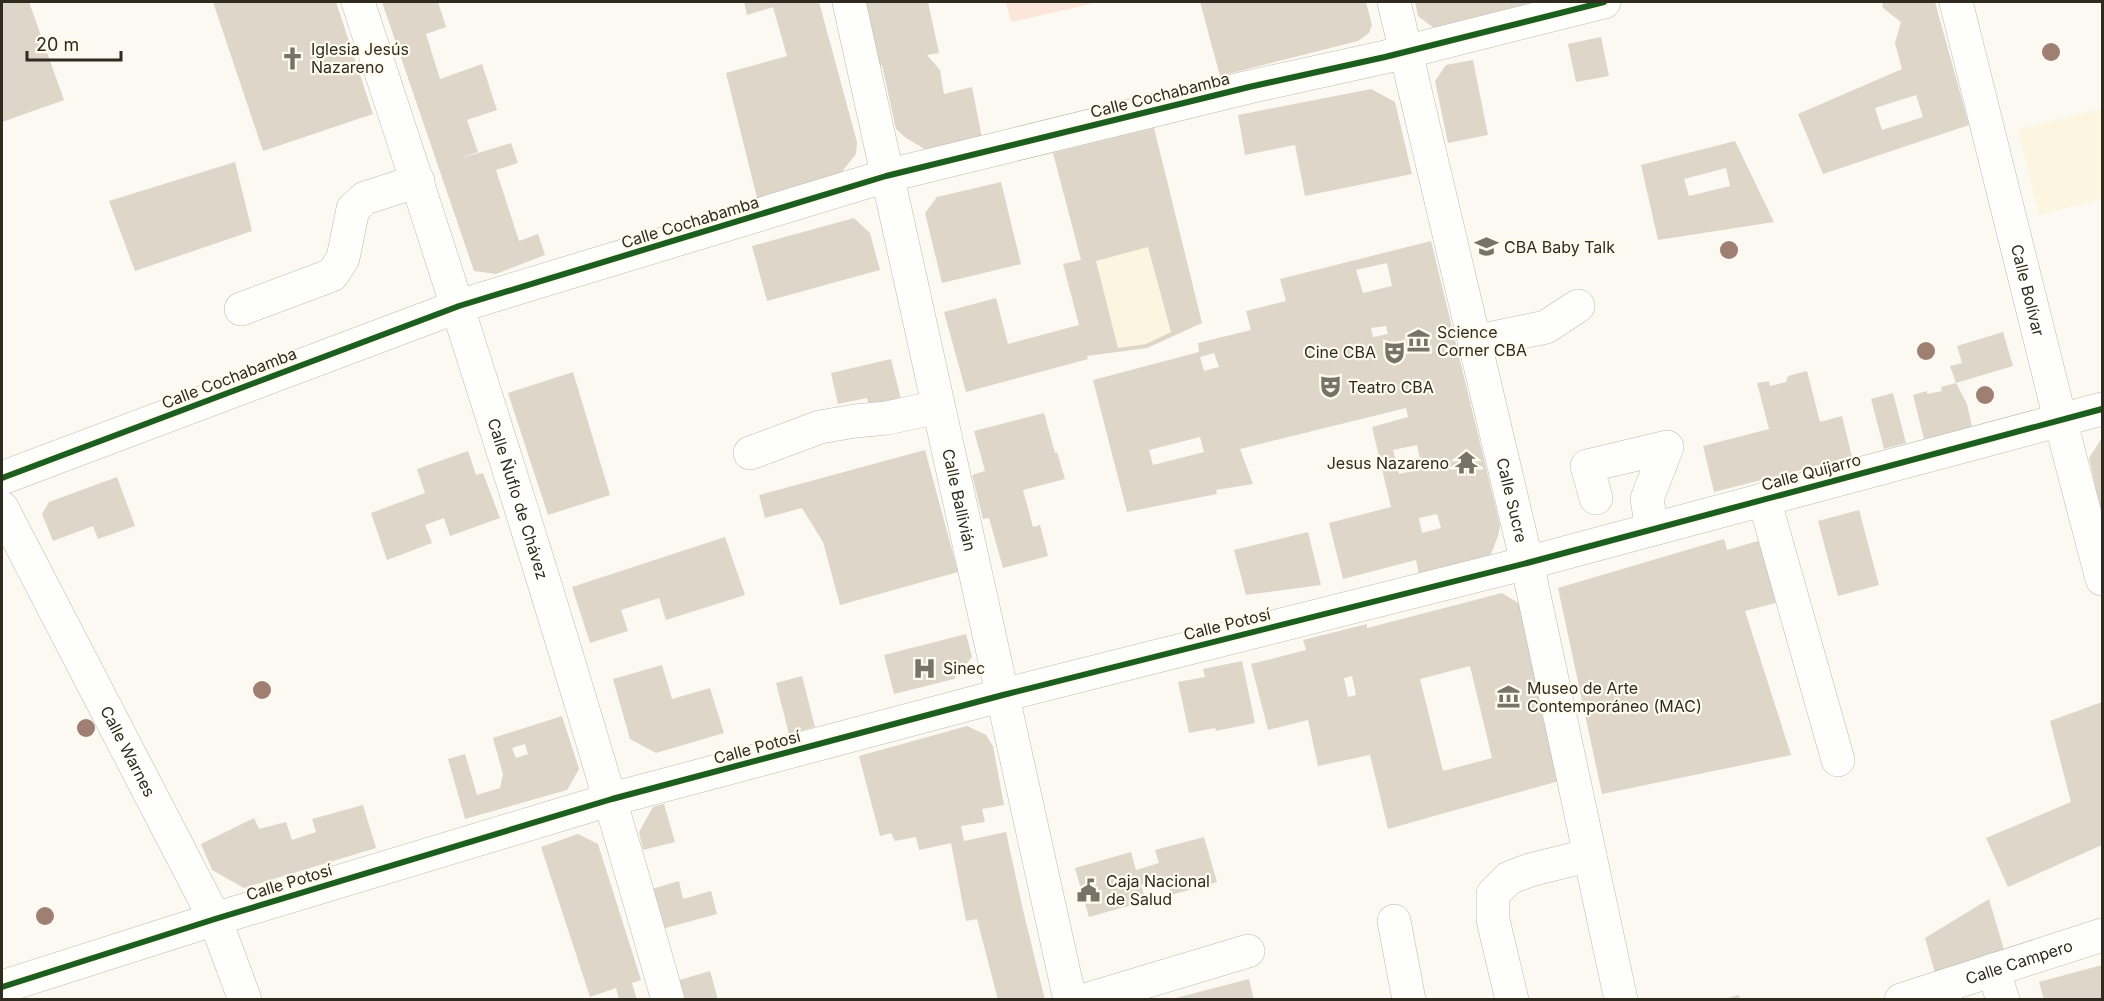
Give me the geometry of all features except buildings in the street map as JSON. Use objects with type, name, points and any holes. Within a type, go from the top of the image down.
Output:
[{"type":"street","name":"Calle Ñuflo de Chávez","points":[[358,2],[459,306],[612,799],[668,999]]},
{"type":"street","name":"Calle Ballivián","points":[[849,2],[1070,999]]},
{"type":"street","name":"Calle Sucre","points":[[1394,2],[1527,563],[1621,999]]},
{"type":"street","name":"Calle Cochabamba","points":[[2,478],[459,306],[886,176],[1604,2]]},
{"type":"street","name":"Calle Bolívar","points":[[1956,2],[2060,419],[2103,579]]},
{"type":"street","points":[[241,309],[332,275],[343,258],[353,209],[365,198],[417,182]]},
{"type":"street","points":[[1474,342],[1546,327],[1578,306]]},
{"type":"street","points":[[750,453],[820,427],[887,418],[938,407]]},
{"type":"street","name":"Calle Quijarro","points":[[1527,563],[2103,409]]},
{"type":"street","points":[[1596,498],[1587,466],[1667,447],[1647,500],[1652,529]]},
{"type":"street","points":[[1764,499],[1838,760]]},
{"type":"street","name":"Calle Warnes","points":[[2,508],[215,919],[244,999]]},
{"type":"street","name":"Calle Potosí","points":[[2,987],[215,919],[612,799],[1002,695],[1527,563]]},
{"type":"street","points":[[1512,999],[1493,920],[1493,894],[1509,878],[1530,870],[1590,855]]},
{"type":"street","points":[[1394,921],[1408,999]]},
{"type":"street","name":"Calle Campero","points":[[1901,999],[1998,985],[2103,935]]},
{"type":"street","points":[[1085,999],[1248,951]]},
{"type":"shaded area","points":[[1006,2],[1091,2],[1091,4],[1011,22]]},
{"type":"shaded area","points":[[2102,109],[2102,199],[2039,215],[2018,130]]},
{"type":"shaded area","points":[[1154,128],[1202,323],[1147,348],[1087,356],[1063,264],[1081,259],[1053,153]]},
{"type":"cycle path","points":[[2,478],[459,306],[886,176],[1249,87],[1385,57],[1604,2]]},
{"type":"cycle path","points":[[2,987],[215,919],[612,799],[1003,695],[1527,563],[2102,409]]},
{"type":"place","name":"Iglesia Jesús Nazareno","points":[[293,58]]},
{"type":"place","name":"CBA Baby Talk","points":[[1486,247]]},
{"type":"place","name":"Science Corner CBA","points":[[1419,341]]},
{"type":"place","name":"Cine CBA","points":[[1394,352]]},
{"type":"place","name":"Teatro CBA","points":[[1330,387]]},
{"type":"place","name":"Jesus Nazareno","points":[[1467,463]]},
{"type":"place","name":"Sinec","points":[[925,668]]},
{"type":"place","name":"Museo de Arte Contemporáneo (MAC)","points":[[1509,697]]},
{"type":"place","name":"Caja Nacional de Salud","points":[[1088,890]]}]
